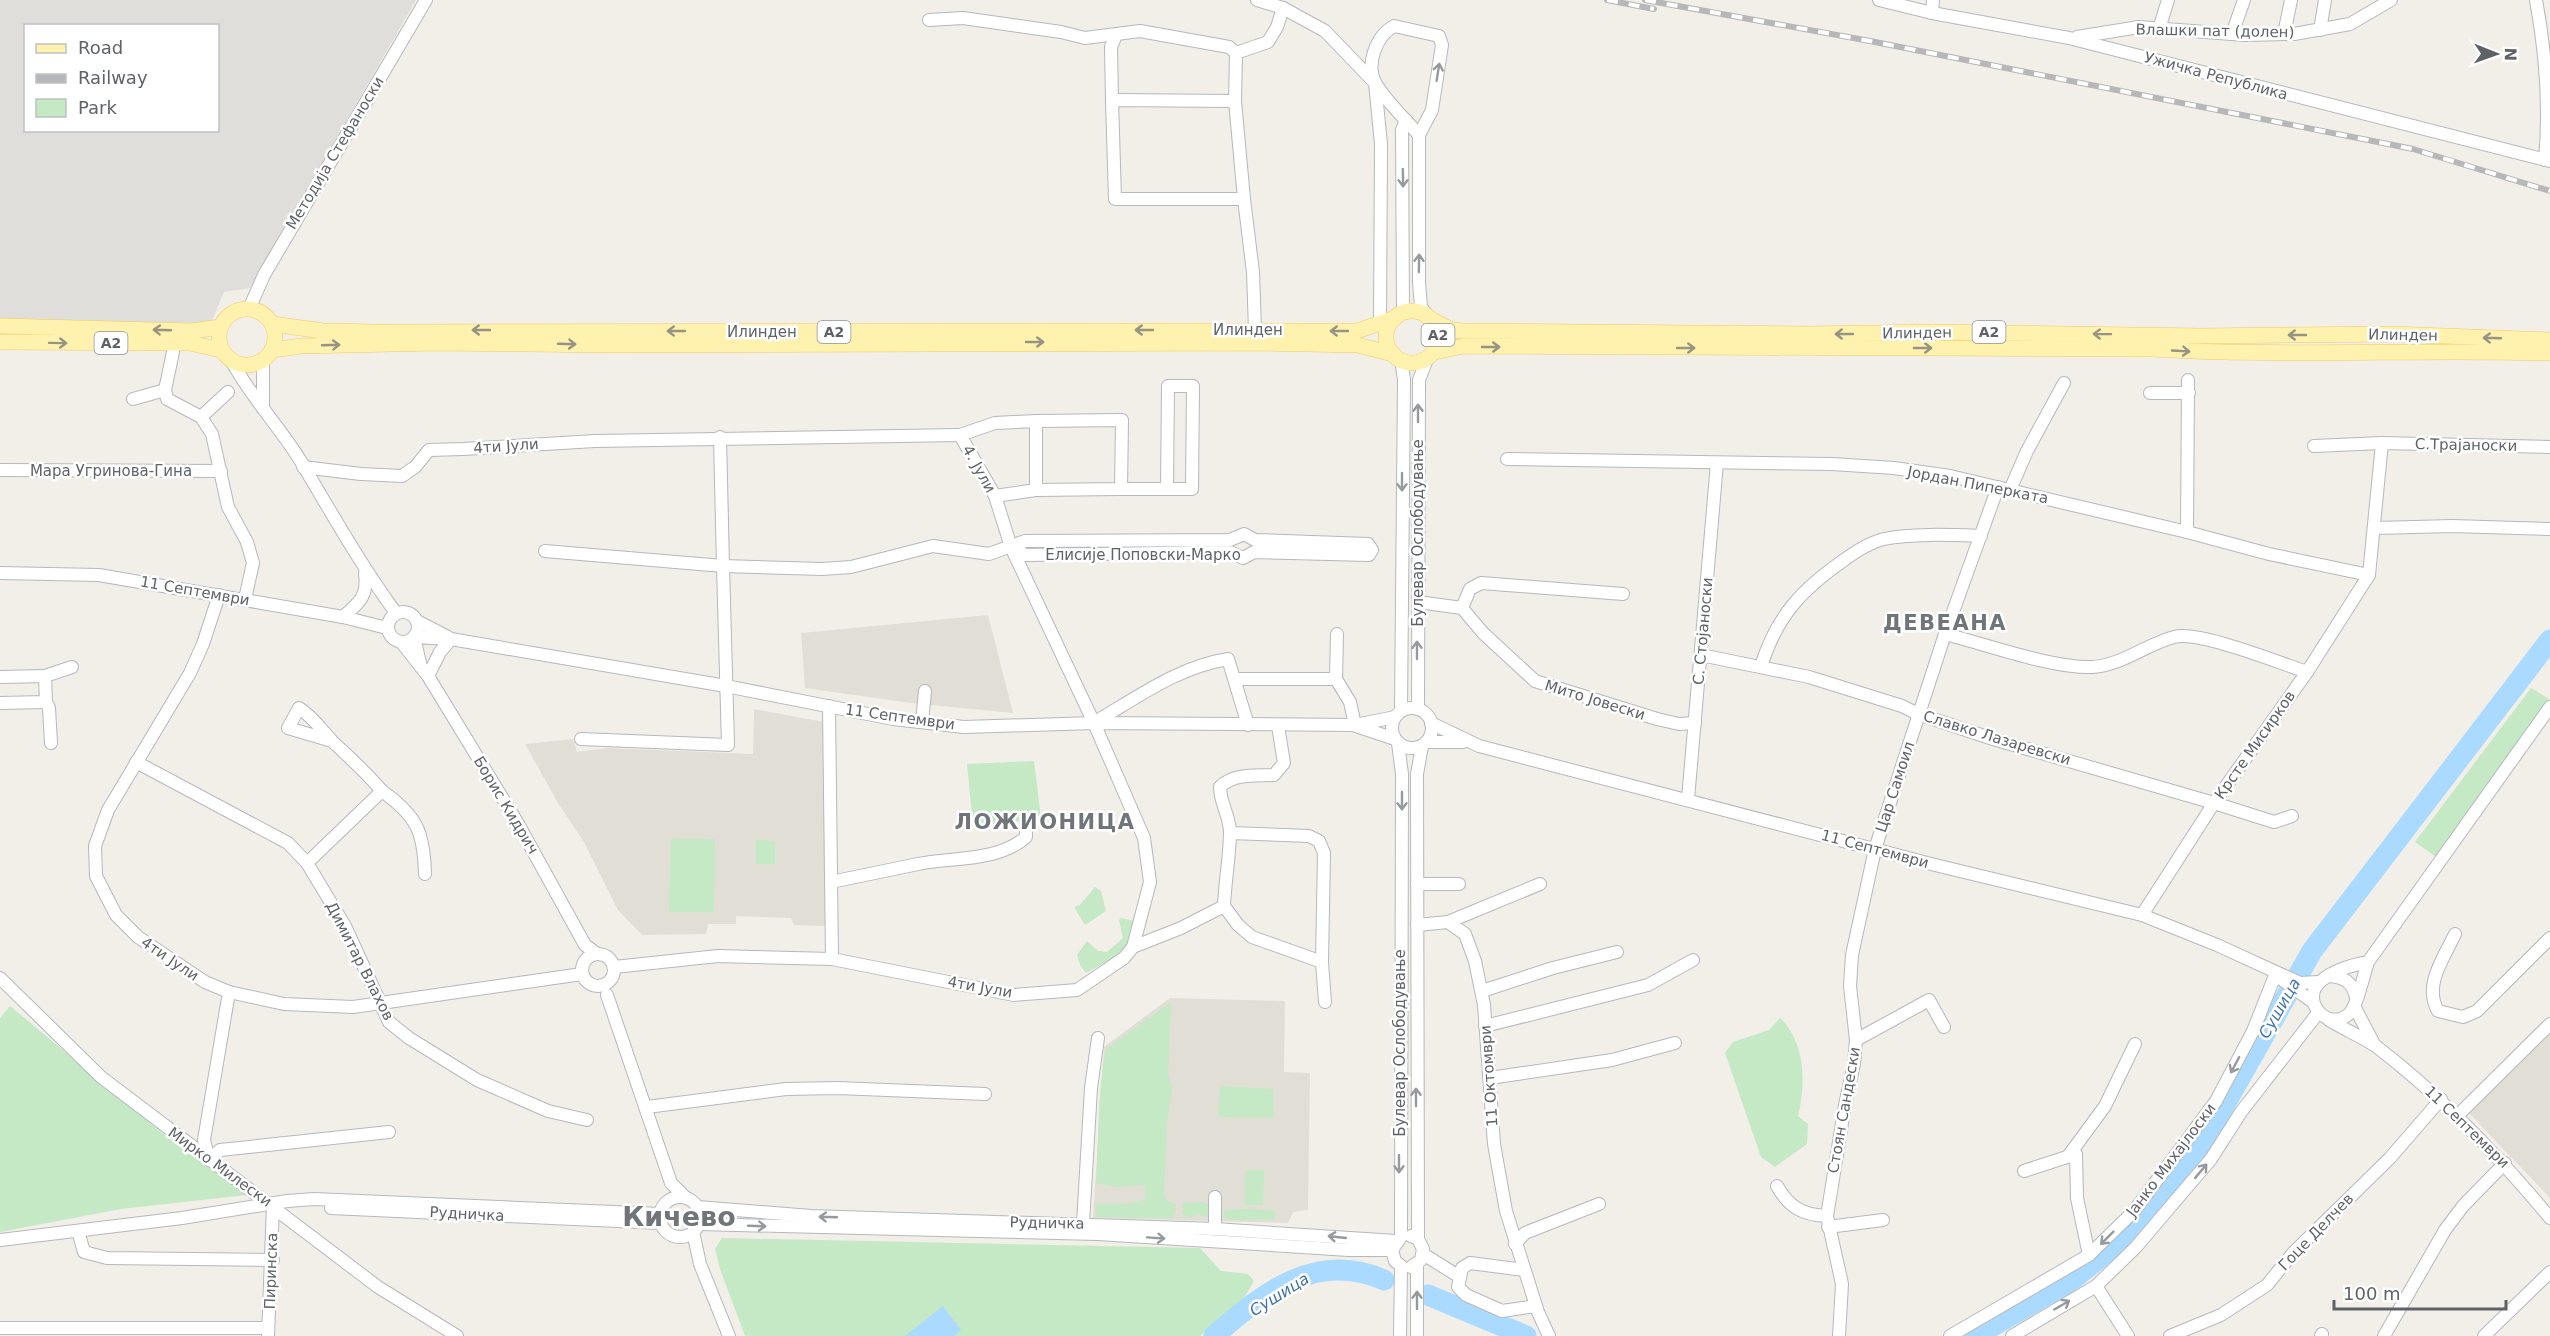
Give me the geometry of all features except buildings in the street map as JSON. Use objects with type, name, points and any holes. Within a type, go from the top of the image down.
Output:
[{"type":"main road","name":"Илинден","points":[[249,309],[258,311],[272,324],[323,331],[374,332],[1358,331],[1399,316],[1421,313],[1452,330],[1463,331],[1811,334],[1935,332],[2200,336],[2393,334],[2550,340]]},
{"type":"main road","name":"A2","points":[[0,326],[190,331],[220,327],[232,313],[249,309]]},
{"type":"main road","points":[[1397,357],[1387,340],[1387,332],[1399,316]]},
{"type":"main road","name":"A2","points":[[1430,319],[1438,338],[1430,355]]},
{"type":"main road","points":[[268,356],[275,332],[272,324]]},
{"type":"main road","points":[[220,327],[218,342],[221,350],[231,362]]},
{"type":"main road","name":"A2","points":[[0,342],[190,343],[221,350]]},
{"type":"main road","name":"Илинден","points":[[231,362],[248,366],[268,356],[334,344],[435,343],[613,345],[1219,342],[1357,345],[1414,363],[1449,348],[1475,346],[2550,353]]},
{"type":"street","name":"Методија Стефаноски","points":[[249,309],[264,275],[426,0]]},
{"type":"street","points":[[1257,0],[1283,8],[1325,31],[1375,83],[1419,135]]},
{"type":"street","name":"Ужичка Република","points":[[1880,0],[1932,13],[2069,38],[2548,161]]},
{"type":"street","points":[[1932,13],[1933,0]]},
{"type":"street","points":[[2159,29],[2168,0]]},
{"type":"street","points":[[2232,34],[2244,0]]},
{"type":"street","points":[[2284,34],[2291,0]]},
{"type":"street","points":[[2320,30],[2325,0]]},
{"type":"street","name":"Влашки пат (долен)","points":[[2069,38],[2139,27],[2232,34],[2284,34],[2320,30],[2350,24],[2377,4],[2391,0]]},
{"type":"street","points":[[2536,0],[2548,69],[2548,161]]},
{"type":"street","points":[[1236,52],[1268,42],[1277,27],[1283,8]]},
{"type":"street","points":[[929,20],[963,18],[1061,32],[1085,38],[1140,31],[1150,32],[1229,47],[1236,52]]},
{"type":"street","points":[[1380,324],[1381,144],[1373,51],[1385,31],[1394,26],[1439,36],[1442,45],[1432,110],[1419,135],[1419,290],[1421,307],[1430,319]]},
{"type":"street","points":[[1116,35],[1111,47],[1115,199],[1244,199]]},
{"type":"street","points":[[1236,52],[1235,101],[1253,272],[1255,330]]},
{"type":"street","points":[[1112,100],[1235,101]]},
{"type":"street","points":[[1399,316],[1402,130],[1406,120]]},
{"type":"street","points":[[173,352],[165,390],[167,399],[201,417],[213,434],[228,507],[247,542],[253,563],[244,599]]},
{"type":"street","name":"Булевар Ослободување","points":[[1418,709],[1419,380],[1430,355]]},
{"type":"street","points":[[263,408],[268,356]]},
{"type":"street","name":"Булевар Ослободување","points":[[1397,357],[1404,379],[1398,714]]},
{"type":"street","points":[[231,362],[303,466],[365,571],[396,613]]},
{"type":"street","name":"Цар Самоил","points":[[1875,849],[1945,634],[1981,536],[2004,489],[2064,382]]},
{"type":"street","points":[[994,496],[1036,490],[1192,489],[1193,386],[1168,386],[1167,489]]},
{"type":"street","points":[[2150,393],[2189,386],[2187,532]]},
{"type":"street","points":[[133,399],[165,390]]},
{"type":"street","points":[[201,417],[228,392]]},
{"type":"street","points":[[960,435],[995,423],[1122,420],[1121,489]]},
{"type":"street","points":[[1036,422],[1036,490]]},
{"type":"street","name":"4. Јули","points":[[720,437],[960,435],[994,496],[1011,547],[1094,723]]},
{"type":"street","points":[[580,739],[728,745],[720,437]]},
{"type":"street","name":"4ти Јули","points":[[303,466],[361,474],[402,476],[415,467],[429,450],[444,447],[463,449],[595,441],[720,437]]},
{"type":"street","points":[[2369,575],[2376,528],[2382,443]]},
{"type":"street","name":"С.Трајаноски","points":[[2314,446],[2382,443],[2550,447]]},
{"type":"street","name":"Јордан Пиперката","points":[[1507,459],[1894,468],[1950,476],[2187,532],[2269,554],[2369,575]]},
{"type":"street","name":"С. Стојаноски","points":[[1688,800],[1717,463]]},
{"type":"street","name":"Мара Угринова-Гина","points":[[0,470],[221,471]]},
{"type":"street","points":[[2376,528],[2452,526],[2550,529]]},
{"type":"street","name":"Елисије Поповски-Марко","points":[[544,550],[723,566],[822,569],[851,567],[933,546],[989,554],[1025,541],[1230,540],[1244,534],[1255,540],[1368,544],[1372,550],[1369,555],[1254,552],[1244,558],[1230,552],[1025,555],[1011,547]]},
{"type":"street","points":[[1761,666],[1769,640],[1788,609],[1813,581],[1855,552],[1884,539],[1938,535],[1981,536]]},
{"type":"street","points":[[343,617],[363,596],[367,588],[365,571]]},
{"type":"street","name":"11 Септември","points":[[0,573],[99,575],[343,617],[387,628]]},
{"type":"street","name":"Крсте Мисирков","points":[[2142,915],[2214,803],[2307,672],[2369,575]]},
{"type":"street","points":[[1418,602],[1462,608],[1470,589],[1481,583],[1623,594]]},
{"type":"street","name":"4ти Јули","points":[[219,595],[203,644],[190,673],[108,810],[95,846],[96,876],[116,915],[138,937],[178,966],[229,992],[284,1004],[333,1008],[582,974]]},
{"type":"street","name":"Мито Јовески","points":[[1462,608],[1483,633],[1535,681],[1657,719],[1679,724],[1695,723]]},
{"type":"street","points":[[424,672],[401,642],[394,640],[387,628],[389,619],[396,613],[408,612],[417,621],[452,639]]},
{"type":"street","points":[[417,621],[418,631],[414,637],[424,672]]},
{"type":"street","points":[[1337,634],[1336,680],[1350,702],[1355,726]]},
{"type":"street","points":[[1945,634],[2060,664],[2093,667],[2109,664],[2178,635],[2214,642],[2307,672]]},
{"type":"street","points":[[401,642],[414,637],[452,639]]},
{"type":"street","points":[[424,672],[452,639]]},
{"type":"street","name":"11 Септември","points":[[452,639],[922,722],[999,727],[1094,723],[1355,726],[1398,714]]},
{"type":"street","name":"Славко Лазаревски","points":[[1701,655],[1809,677],[1902,706],[1918,714],[1993,739],[2274,822],[2292,816]]},
{"type":"street","points":[[1132,947],[1150,882],[1144,838],[1094,723],[1176,675],[1204,663],[1228,659],[1236,679],[1248,725]]},
{"type":"street","points":[[0,677],[45,676],[72,667]]},
{"type":"street","name":"Борис Кидрич","points":[[424,672],[518,822],[585,945]]},
{"type":"street","points":[[45,676],[51,743]]},
{"type":"street","points":[[1236,679],[1336,680]]},
{"type":"street","points":[[922,722],[925,691]]},
{"type":"street","points":[[0,703],[46,702]]},
{"type":"street","points":[[830,706],[832,959]]},
{"type":"street","points":[[2368,962],[2348,966],[2318,981],[2313,991],[2315,1008],[2339,1019],[2349,1014],[2368,962],[2550,707]]},
{"type":"street","points":[[332,741],[288,728],[299,708],[310,716],[332,741],[358,763],[382,791],[398,802],[418,824],[424,849],[425,874]]},
{"type":"street","points":[[1418,709],[1428,716],[1431,723],[1430,736],[1424,744],[1410,748],[1396,741],[1392,728],[1398,714],[1418,709]]},
{"type":"street","name":"11 Септември","points":[[1431,723],[1467,742],[1875,849],[2142,915],[2217,945],[2280,976],[2315,1008],[2374,1046],[2441,1099],[2505,1163],[2550,1218]]},
{"type":"street","points":[[1278,726],[1284,763],[1274,775],[1239,776],[1225,781],[1220,787],[1221,804],[1228,815],[1230,832],[1224,906],[1238,925],[1252,937],[1322,962]]},
{"type":"street","name":"11 Септември","points":[[1355,726],[1396,741]]},
{"type":"street","name":"Булевар Ослободување","points":[[1396,741],[1402,774],[1395,1261],[1401,1266]]},
{"type":"street","name":"11 Септември","points":[[1424,744],[1467,742]]},
{"type":"street","name":"Булевар Ослободување","points":[[1417,1336],[1421,1253],[1417,774],[1424,744]]},
{"type":"street","name":"Димитар Влахов","points":[[136,762],[288,843],[307,863],[345,926],[389,1022],[409,1038],[477,1080],[548,1111],[587,1119]]},
{"type":"street","points":[[307,863],[382,791]]},
{"type":"street","points":[[831,882],[920,864],[981,856],[1020,842],[1026,837],[1026,824]]},
{"type":"street","points":[[1230,832],[1308,836],[1318,841],[1324,853],[1322,962],[1325,1002]]},
{"type":"street","name":"Стоян Сандески","points":[[1839,1336],[1842,1284],[1828,1222],[1856,1040],[1850,986],[1852,955],[1875,849]]},
{"type":"street","points":[[1417,884],[1459,884]]},
{"type":"street","points":[[1417,925],[1448,922],[1540,884]]},
{"type":"street","points":[[1132,947],[1181,928],[1224,906]]},
{"type":"street","name":"11 Октомври","points":[[1448,922],[1465,934],[1475,961],[1482,991],[1494,1144],[1515,1244],[1524,1270]]},
{"type":"street","points":[[2455,934],[2432,986],[2432,1000],[2438,1011],[2463,1017],[2477,1011],[2550,938]]},
{"type":"street","points":[[585,945],[607,956],[614,967],[607,994],[671,1183],[698,1207],[691,1231],[700,1264],[729,1336]]},
{"type":"street","points":[[585,945],[582,974],[585,980],[607,994]]},
{"type":"street","name":"4ти Јули","points":[[614,967],[718,956],[832,959],[1014,995],[1077,990],[1124,958],[1132,947]]},
{"type":"street","points":[[1482,991],[1553,968],[1617,952]]},
{"type":"street","points":[[585,961],[597,953]]},
{"type":"street","points":[[1485,1026],[1648,985],[1693,960]]},
{"type":"street","name":"11 Септември","points":[[2280,976],[2318,981]]},
{"type":"street","name":"Јанко Михајлоски","points":[[1950,1336],[2089,1255],[2134,1211],[2217,1101],[2280,976]]},
{"type":"street","points":[[2318,981],[2340,976],[2349,982],[2355,1002]]},
{"type":"street","name":"Мирко Милески","points":[[0,978],[101,1077],[209,1160],[273,1205],[378,1287],[457,1336]]},
{"type":"street","points":[[596,986],[610,981]]},
{"type":"street","points":[[229,992],[204,1140],[209,1160],[220,1150],[389,1132]]},
{"type":"street","points":[[1856,1040],[1929,1000],[1944,1027]]},
{"type":"street","name":"11 Септември","points":[[2355,1002],[2374,1046]]},
{"type":"street","name":"Јанко Михајлоски","points":[[2012,1336],[2096,1286],[2136,1247],[2211,1159],[2241,1112],[2315,1008]]},
{"type":"street","points":[[2457,1116],[2550,1024]]},
{"type":"street","points":[[1083,1223],[1091,1088],[1098,1038]]},
{"type":"street","points":[[1490,1078],[1612,1060],[1675,1043]]},
{"type":"street","points":[[2069,1155],[2105,1106],[2135,1044]]},
{"type":"street","points":[[647,1107],[786,1089],[838,1088],[985,1094]]},
{"type":"street","name":"Гоце Делчев","points":[[2170,1336],[2221,1315],[2267,1285],[2294,1253],[2422,1125],[2441,1099]]},
{"type":"street","points":[[2024,1171],[2076,1154],[2077,1198],[2089,1255]]},
{"type":"street","points":[[2384,1336],[2445,1230],[2463,1206],[2505,1163]]},
{"type":"street","points":[[671,1183],[662,1213],[667,1232],[691,1231]]},
{"type":"street","points":[[1777,1185],[1786,1202],[1798,1211],[1828,1222],[1883,1220]]},
{"type":"street","points":[[662,1213],[674,1198],[685,1197]]},
{"type":"street","points":[[1215,1197],[1215,1229]]},
{"type":"street","points":[[1515,1244],[1525,1233],[1599,1204]]},
{"type":"street","name":"Рудничка","points":[[0,1240],[273,1205],[662,1213]]},
{"type":"street","name":"Пиринска","points":[[268,1332],[273,1260],[273,1205]]},
{"type":"street","name":"Рудничка","points":[[698,1207],[811,1216],[1215,1229],[1396,1243]]},
{"type":"street","points":[[78,1231],[84,1252],[107,1258],[273,1260]]},
{"type":"street","name":"Рудничка","points":[[691,1231],[1098,1234],[1337,1249],[1396,1243],[1410,1236],[1421,1253]]},
{"type":"street","points":[[1400,1336],[1401,1266],[1408,1267],[1421,1253],[1460,1277]]},
{"type":"street","points":[[1536,1306],[1502,1311],[1494,1309],[1460,1290],[1462,1268],[1470,1263],[1524,1270],[1548,1333],[1561,1336]]},
{"type":"street","points":[[2484,1336],[2550,1272]]},
{"type":"street","points":[[2096,1286],[2128,1336]]},
{"type":"street","points":[[2194,1325],[2203,1336]]},
{"type":"street","points":[[0,1328],[268,1332]]},
{"type":"shaded area","points":[[0,0],[416,0],[250,288],[224,292],[211,323],[0,321]]},
{"type":"shaded area","points":[[988,615],[1013,713],[911,703],[805,688],[801,633]]},
{"type":"shaded area","points":[[754,709],[824,722],[825,926],[794,925],[791,918],[736,916],[736,924],[708,924],[706,934],[642,935],[618,910],[584,842],[558,803],[525,744],[573,739],[577,752],[608,748],[753,754]]},
{"type":"shaded area","points":[[1170,998],[1285,1001],[1284,1072],[1310,1073],[1308,1210],[1293,1212],[1288,1223],[1093,1218],[1104,1047]]},
{"type":"shaded area","points":[[2550,1033],[2550,1198],[2469,1113]]},
{"type":"green space","points":[[2531,688],[2549,699],[2436,857],[2415,842]]},
{"type":"green space","points":[[1034,761],[1041,819],[973,826],[967,764]]},
{"type":"green space","points":[[671,838],[715,839],[714,912],[669,912]]},
{"type":"green space","points":[[756,840],[775,841],[775,864],[756,864]]},
{"type":"green space","points":[[1095,887],[1101,891],[1106,911],[1085,925],[1074,907],[1080,905]]},
{"type":"green space","points":[[1121,918],[1134,921],[1132,932],[1124,948],[1111,959],[1086,973],[1077,955],[1087,941],[1098,951],[1107,952],[1123,938],[1119,920]]},
{"type":"green space","points":[[1171,1002],[1168,1074],[1172,1089],[1167,1121],[1164,1194],[1167,1201],[1176,1204],[1173,1218],[1096,1217],[1096,1204],[1127,1203],[1145,1199],[1145,1185],[1116,1187],[1096,1183],[1100,1099],[1106,1049]]},
{"type":"green space","points":[[10,1006],[168,1138],[247,1195],[121,1209],[0,1232],[0,1018]]},
{"type":"green space","points":[[1780,1018],[1789,1028],[1799,1052],[1803,1078],[1798,1116],[1808,1124],[1807,1144],[1775,1167],[1761,1157],[1725,1053],[1733,1042],[1769,1030]]},
{"type":"green space","points":[[1220,1086],[1274,1089],[1273,1118],[1218,1117]]},
{"type":"green space","points":[[1246,1170],[1264,1170],[1263,1205],[1245,1205]]},
{"type":"green space","points":[[1202,1202],[1212,1205],[1209,1218],[1198,1214],[1189,1218],[1182,1214],[1183,1203]]},
{"type":"green space","points":[[1225,1210],[1275,1211],[1275,1219],[1230,1220],[1223,1217]]},
{"type":"green space","points":[[722,1238],[1200,1248],[1221,1271],[1248,1274],[1254,1281],[1244,1298],[1200,1336],[745,1336],[715,1249]]},
{"type":"water","points":[[943,1306],[961,1330],[954,1336],[905,1336]]},
{"type":"waterway","name":"Сушица","points":[[1975,1336],[2068,1283],[2122,1240],[2149,1211],[2199,1150],[2312,951],[2550,640]]},
{"type":"waterway","name":"Сушица","points":[[1214,1336],[1252,1304],[1272,1291],[1293,1280],[1314,1273],[1336,1270],[1360,1272],[1384,1280]]},
{"type":"waterway","name":"Сушица","points":[[1428,1295],[1526,1336]]},
{"type":"railway","points":[[1607,0],[1654,9]]},
{"type":"railway","points":[[1645,0],[1870,41],[2413,149],[2550,191]]},
{"type":"district","name":"ДЕВЕАНА","points":[[1945,623]]},
{"type":"district","name":"ЛОЖИОНИЦА","points":[[1045,822]]},
{"type":"district","name":"Кичево","points":[[679,1217]]}]
